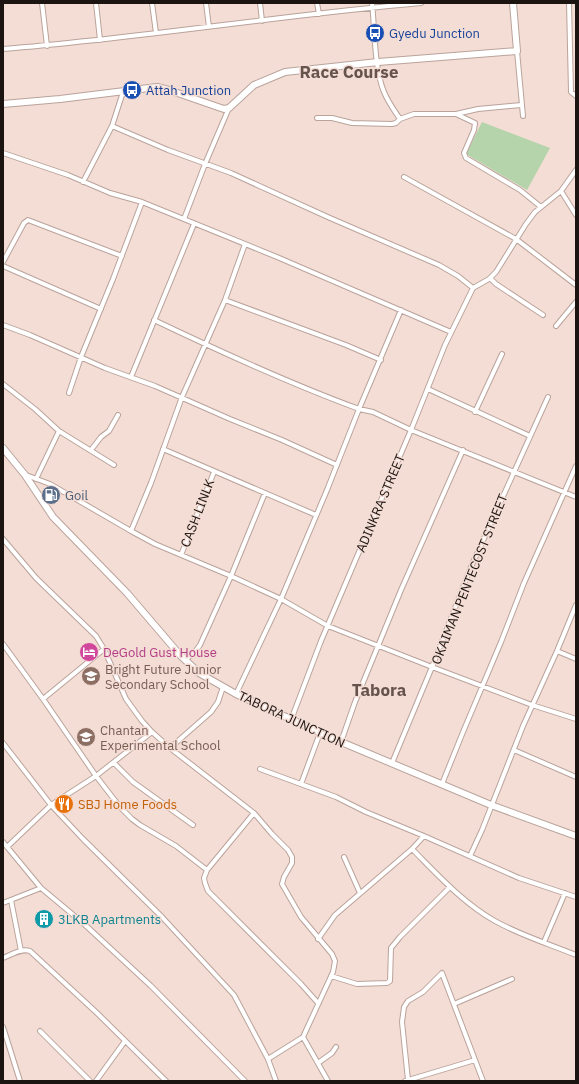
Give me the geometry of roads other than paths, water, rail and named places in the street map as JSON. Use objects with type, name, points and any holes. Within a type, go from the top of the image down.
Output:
[{"type":"street","points":[[42,3],[47,46]]},
{"type":"street","points":[[96,3],[100,40]]},
{"type":"street","points":[[152,3],[156,34]]},
{"type":"street","points":[[206,3],[209,28]]},
{"type":"street","points":[[260,3],[262,21]]},
{"type":"street","points":[[317,3],[319,14]]},
{"type":"street","points":[[3,49],[47,46],[209,28],[319,14],[373,5],[421,3]]},
{"type":"street","points":[[513,3],[522,116]]},
{"type":"street","points":[[569,3],[571,92],[576,96]]},
{"type":"street","points":[[373,5],[378,62],[384,91],[388,101],[400,119]]},
{"type":"street","points":[[184,219],[205,164],[230,108],[254,85],[285,72],[378,62],[517,52]]},
{"type":"street","points":[[3,104],[123,92],[157,87],[218,107],[230,108]]},
{"type":"street","points":[[83,182],[112,126],[123,92]]},
{"type":"street","points":[[317,118],[332,118],[352,123],[392,124],[400,119],[414,114],[456,114],[478,109],[521,105]]},
{"type":"street","points":[[456,114],[475,124],[464,154],[466,158],[520,190],[541,207]]},
{"type":"street","points":[[112,126],[231,173],[439,265],[458,276],[473,288],[489,279],[496,272],[526,224],[541,207],[561,191],[576,170]]},
{"type":"street","points":[[3,153],[68,175],[110,193],[142,202],[245,244],[451,332]]},
{"type":"street","points":[[404,177],[516,239],[576,285]]},
{"type":"street","points":[[561,191],[576,215]]},
{"type":"street","points":[[69,393],[81,358],[102,308],[142,202]]},
{"type":"street","points":[[3,262],[24,223],[28,220],[122,256]]},
{"type":"street","points":[[131,377],[194,224]]},
{"type":"street","points":[[131,531],[182,397],[204,344],[225,300],[245,244]]},
{"type":"street","points":[[3,266],[102,308]]},
{"type":"street","points":[[489,279],[543,315]]},
{"type":"street","name":"ADINKRA STREET","points":[[291,720],[328,626],[412,430],[451,332],[473,288]]},
{"type":"street","points":[[225,300],[346,345],[380,360]]},
{"type":"street","points":[[556,326],[576,302]]},
{"type":"street","points":[[236,694],[281,599],[401,310]]},
{"type":"street","points":[[154,320],[273,375],[359,409],[373,412],[412,430],[576,497]]},
{"type":"street","points":[[3,325],[30,335],[81,358],[182,397],[337,465]]},
{"type":"street","points":[[475,412],[502,354]]},
{"type":"street","points":[[3,384],[35,409],[59,431],[114,465]]},
{"type":"street","points":[[428,389],[475,412],[530,436]]},
{"type":"street","name":"OKAIMAN PENTECOST STREET","points":[[392,763],[432,667],[471,567],[548,397]]},
{"type":"street","points":[[91,450],[101,437],[109,431],[118,415]]},
{"type":"street","points":[[36,479],[59,431]]},
{"type":"street","name":"TABORA JUNCTION","points":[[3,448],[25,475],[53,517],[127,593],[185,660],[199,673],[236,694],[340,742],[491,805],[576,836]]},
{"type":"street","points":[[163,449],[316,516]]},
{"type":"street","points":[[340,742],[404,583],[463,450]]},
{"type":"street","points":[[442,784],[524,583],[576,466]]},
{"type":"street","name":"CASH LINLK","points":[[181,555],[214,472]]},
{"type":"street","points":[[25,475],[50,484],[131,531],[181,555],[232,576],[281,599],[328,626],[532,705],[576,719]]},
{"type":"street","points":[[185,660],[194,653],[200,645],[232,576],[265,493]]},
{"type":"street","points":[[3,539],[36,578],[96,636],[104,649],[126,699],[142,721],[170,748],[254,812],[272,834],[288,850],[292,857],[292,863],[284,877],[282,884],[301,917],[332,954],[335,961],[331,976],[303,1037],[268,1059]]},
{"type":"street","points":[[470,856],[532,705],[576,605]]},
{"type":"street","points":[[3,644],[43,698],[96,776],[120,807],[140,825],[176,846],[207,870]]},
{"type":"street","points":[[43,698],[104,649]]},
{"type":"street","points":[[557,651],[576,659]]},
{"type":"street","points":[[170,748],[211,712],[218,702],[223,687]]},
{"type":"street","points":[[7,847],[51,805],[114,763],[152,732]]},
{"type":"street","points":[[301,784],[320,733]]},
{"type":"street","points":[[3,743],[51,805],[83,839],[162,917],[234,995],[268,1059],[276,1081]]},
{"type":"street","points":[[514,750],[576,777]]},
{"type":"street","points":[[114,763],[133,782],[193,825]]},
{"type":"street","points":[[260,769],[336,796],[366,812],[519,878],[576,897]]},
{"type":"street","points":[[254,812],[207,870],[205,883],[208,892],[301,984],[318,1003]]},
{"type":"street","points":[[318,939],[335,915],[412,849],[424,836]]},
{"type":"street","points":[[3,842],[33,876],[41,888],[83,923],[151,986],[245,1081]]},
{"type":"street","points":[[412,849],[450,887],[494,920],[520,933],[576,955]]},
{"type":"street","points":[[344,858],[360,893]]},
{"type":"street","points":[[331,976],[357,984],[390,982],[391,948],[450,887]]},
{"type":"street","points":[[3,902],[41,888]]},
{"type":"street","points":[[544,942],[564,893]]},
{"type":"street","points":[[10,900],[21,951]]},
{"type":"street","points":[[3,958],[21,951],[30,951],[166,1081]]},
{"type":"street","points":[[475,1060],[406,1080],[402,1022],[404,1007],[408,1001],[424,992],[442,973],[483,1081]]},
{"type":"street","points":[[454,1004],[512,979]]},
{"type":"street","points":[[3,1027],[20,1081]]},
{"type":"street","points":[[40,1031],[90,1081]]},
{"type":"street","points":[[303,1037],[328,1081]]},
{"type":"street","points":[[96,1081],[125,1041]]},
{"type":"street","points":[[318,1063],[332,1053],[336,1047]]},
{"type":"place","name":"Gyedu Junction","points":[[375,33]]},
{"type":"place","name":"Attah Junction","points":[[132,90]]},
{"type":"place","name":"Goil","points":[[51,495]]},
{"type":"place","name":"DeGold Gust House","points":[[89,652]]},
{"type":"place","name":"Bright Future Junior Secondary School","points":[[91,676]]},
{"type":"place","name":"Chantan Experimental School","points":[[86,737]]},
{"type":"place","name":"SBJ Home Foods","points":[[64,804]]},
{"type":"place","name":"3LKB Apartments","points":[[44,919]]},
{"type":"district","name":"Race Course","points":[[349,72]]},
{"type":"district","name":"Tabora","points":[[379,690]]}]
